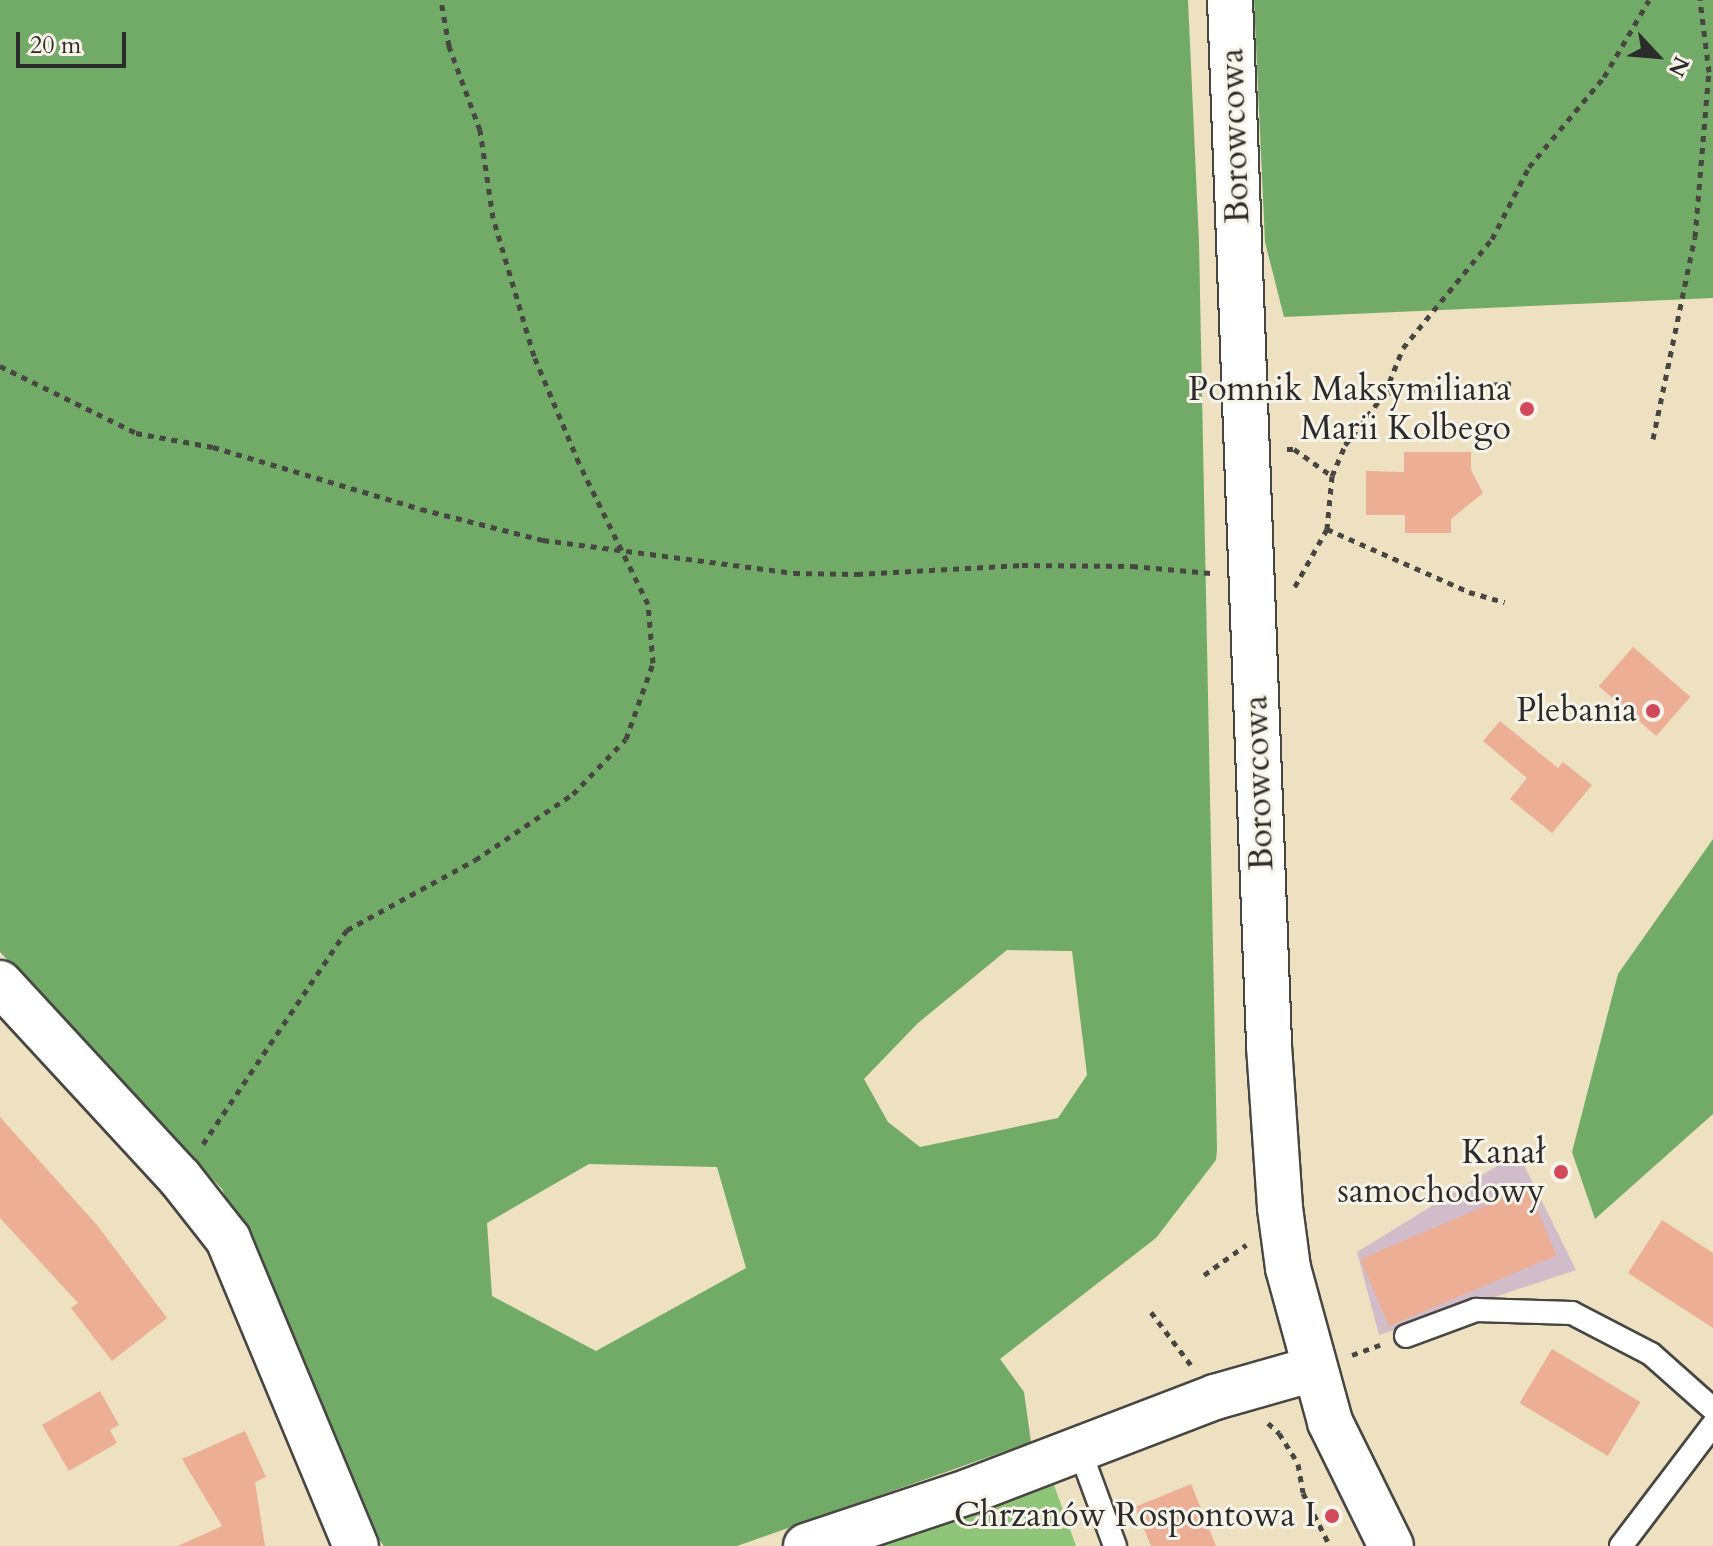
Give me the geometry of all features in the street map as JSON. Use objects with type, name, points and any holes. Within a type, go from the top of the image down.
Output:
[{"type":"street","name":"Borowcowa","points":[[1230,0],[1274,1146],[1288,1268],[1313,1369],[1330,1422],[1391,1546]]},
{"type":"street","points":[[0,983],[180,1178],[228,1239],[356,1546]]},
{"type":"street","points":[[806,1546],[970,1491],[1215,1397],[1313,1369]]},
{"type":"lane","points":[[1406,1336],[1476,1310],[1572,1313],[1651,1354],[1713,1409]]},
{"type":"lane","points":[[1630,1542],[1713,1425]]},
{"type":"lane","points":[[1079,1448],[1115,1546]]},
{"type":"path","points":[[180,1178],[347,930],[475,860],[573,794],[626,739],[653,663],[648,604],[579,463],[534,356],[493,218],[480,130],[449,46],[441,0]]},
{"type":"path","points":[[1291,593],[1327,529],[1332,476],[1345,445],[1385,393],[1403,348],[1492,239],[1529,167],[1604,77],[1649,0]]},
{"type":"path","points":[[1653,439],[1695,237],[1709,72],[1700,0]]},
{"type":"path","points":[[0,366],[136,433],[213,447],[421,509],[543,540],[794,573],[857,574],[1022,565],[1132,566],[1215,573]]},
{"type":"path","points":[[1385,393],[1515,383]]},
{"type":"path","points":[[1282,449],[1294,449],[1332,476]]},
{"type":"path","points":[[1327,529],[1469,592],[1505,602]]},
{"type":"path","points":[[1204,1275],[1248,1243]]},
{"type":"path","points":[[1313,1369],[1406,1336]]},
{"type":"path","points":[[1259,1416],[1279,1433],[1298,1464],[1303,1493],[1330,1546]]},
{"type":"shaded area","points":[[1518,1153],[1576,1270],[1379,1335],[1357,1252]]},
{"type":"green space","points":[[0,0],[1188,0],[1199,242],[1216,1160],[1156,1238],[1000,1359],[1024,1392],[1031,1442],[737,1546],[384,1546],[376,1536],[222,1189],[0,952]],"holes":[[[1007,950],[1072,951],[1087,1075],[1058,1118],[920,1147],[888,1122],[864,1079],[918,1023]],[[589,1164],[717,1167],[746,1268],[596,1351],[492,1296],[487,1223]]]},
{"type":"green space","points":[[1254,0],[1713,0],[1713,298],[1284,317],[1265,242]]},
{"type":"green space","points":[[1713,839],[1713,1114],[1595,1219],[1572,1152],[1618,974]]},
{"type":"green space","points":[[1054,1485],[1076,1546],[880,1546]]},
{"type":"building","points":[[1404,452],[1471,452],[1471,470],[1483,493],[1451,519],[1451,533],[1405,533],[1405,515],[1366,515],[1366,471],[1404,472]]},
{"type":"building","name":"Plebania","points":[[1633,647],[1690,697],[1656,736],[1599,686]]},
{"type":"building","points":[[1500,721],[1558,768],[1563,762],[1592,785],[1552,833],[1510,799],[1527,778],[1483,741]]},
{"type":"building","points":[[0,1117],[97,1225],[167,1318],[112,1361],[71,1308],[78,1303],[0,1218]]},
{"type":"building","points":[[1528,1188],[1557,1255],[1389,1326],[1360,1259]]},
{"type":"building","points":[[1662,1220],[1713,1253],[1713,1328],[1628,1273]]},
{"type":"building","points":[[1552,1349],[1640,1402],[1608,1456],[1520,1403]]},
{"type":"building","points":[[100,1391],[119,1425],[110,1430],[117,1443],[69,1471],[42,1425]]},
{"type":"building","points":[[245,1431],[266,1477],[255,1482],[265,1546],[178,1546],[222,1526],[182,1459]]},
{"type":"building","points":[[1191,1484],[1216,1546],[1151,1546],[1135,1507]]},
{"type":"place","name":"Pomnik Maksymiliana Marii Kolbego","points":[[1527,409]]},
{"type":"place","name":"Plebania","points":[[1653,711]]},
{"type":"place","name":"Kanał samochodowy","points":[[1561,1172]]},
{"type":"place","name":"Chrzanów Rospontowa I","points":[[1332,1516]]}]
